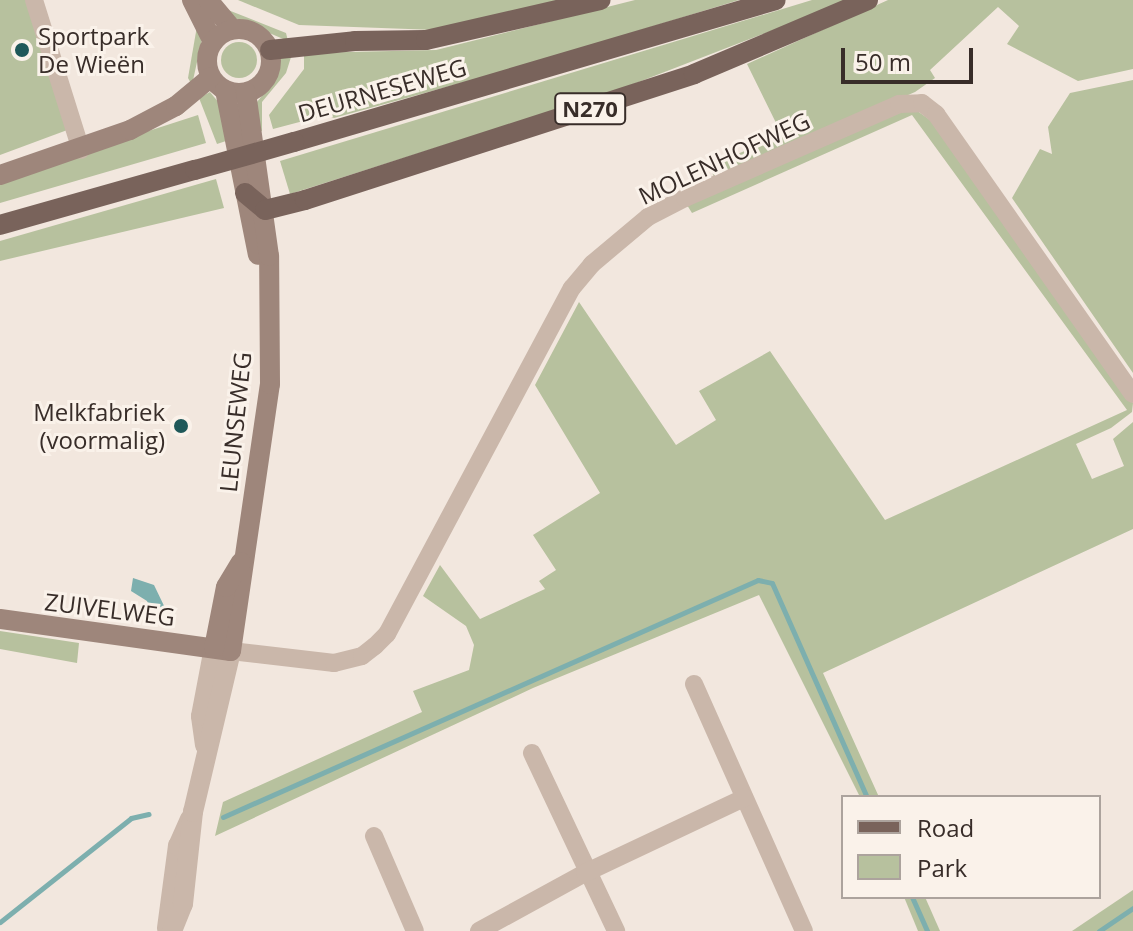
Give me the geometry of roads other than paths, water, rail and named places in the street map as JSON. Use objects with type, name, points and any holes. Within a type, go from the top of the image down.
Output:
[{"type":"main road","points":[[192,0],[213,42]]},
{"type":"main road","points":[[208,0],[232,29]]},
{"type":"main road","points":[[270,50],[355,41],[426,40],[600,0]]},
{"type":"main road","name":"DEURNESEWEG","points":[[0,225],[776,0]]},
{"type":"main road","name":"N270","points":[[265,210],[694,74],[868,0]]},
{"type":"main road","points":[[0,175],[81,150],[176,106],[227,87],[266,78],[270,50],[255,32],[232,29],[213,42],[207,56],[227,87]]},
{"type":"main road","name":"LEUNSEWEG","points":[[222,650],[242,589],[241,562],[263,454],[270,384],[265,210],[227,87]]},
{"type":"main road","name":"LEUNSEWEG","points":[[227,87],[245,193],[269,287]]},
{"type":"main road","points":[[245,193],[265,210]]},
{"type":"main road","name":"ZUIVELWEG","points":[[0,619],[222,650]]},
{"type":"street","points":[[34,0],[81,150]]},
{"type":"street","name":"MOLENHOFWEG","points":[[222,650],[334,663],[362,656],[375,646],[387,634],[572,288],[592,264],[648,217],[899,104],[922,103],[936,114],[1133,394]]},
{"type":"street","points":[[169,931],[178,846],[193,812],[222,650]]},
{"type":"street","points":[[694,684],[804,931]]},
{"type":"street","points":[[532,753],[585,873],[616,931]]},
{"type":"street","points":[[479,931],[585,873],[744,798]]},
{"type":"street","points":[[374,836],[415,931]]},
{"type":"water","points":[[133,578],[154,585],[167,612],[151,611],[147,601],[131,591]]},
{"type":"waterway","points":[[223,817],[758,580],[772,583],[866,795]]},
{"type":"waterway","points":[[0,922],[131,818],[149,814]]},
{"type":"waterway","points":[[913,899],[927,931]]},
{"type":"waterway","points":[[1099,931],[1133,908]]},
{"type":"place","name":"Sportpark De Wieën","points":[[22,50]]},
{"type":"place","name":"Melkfabriek (voormalig)","points":[[181,426]]}]
